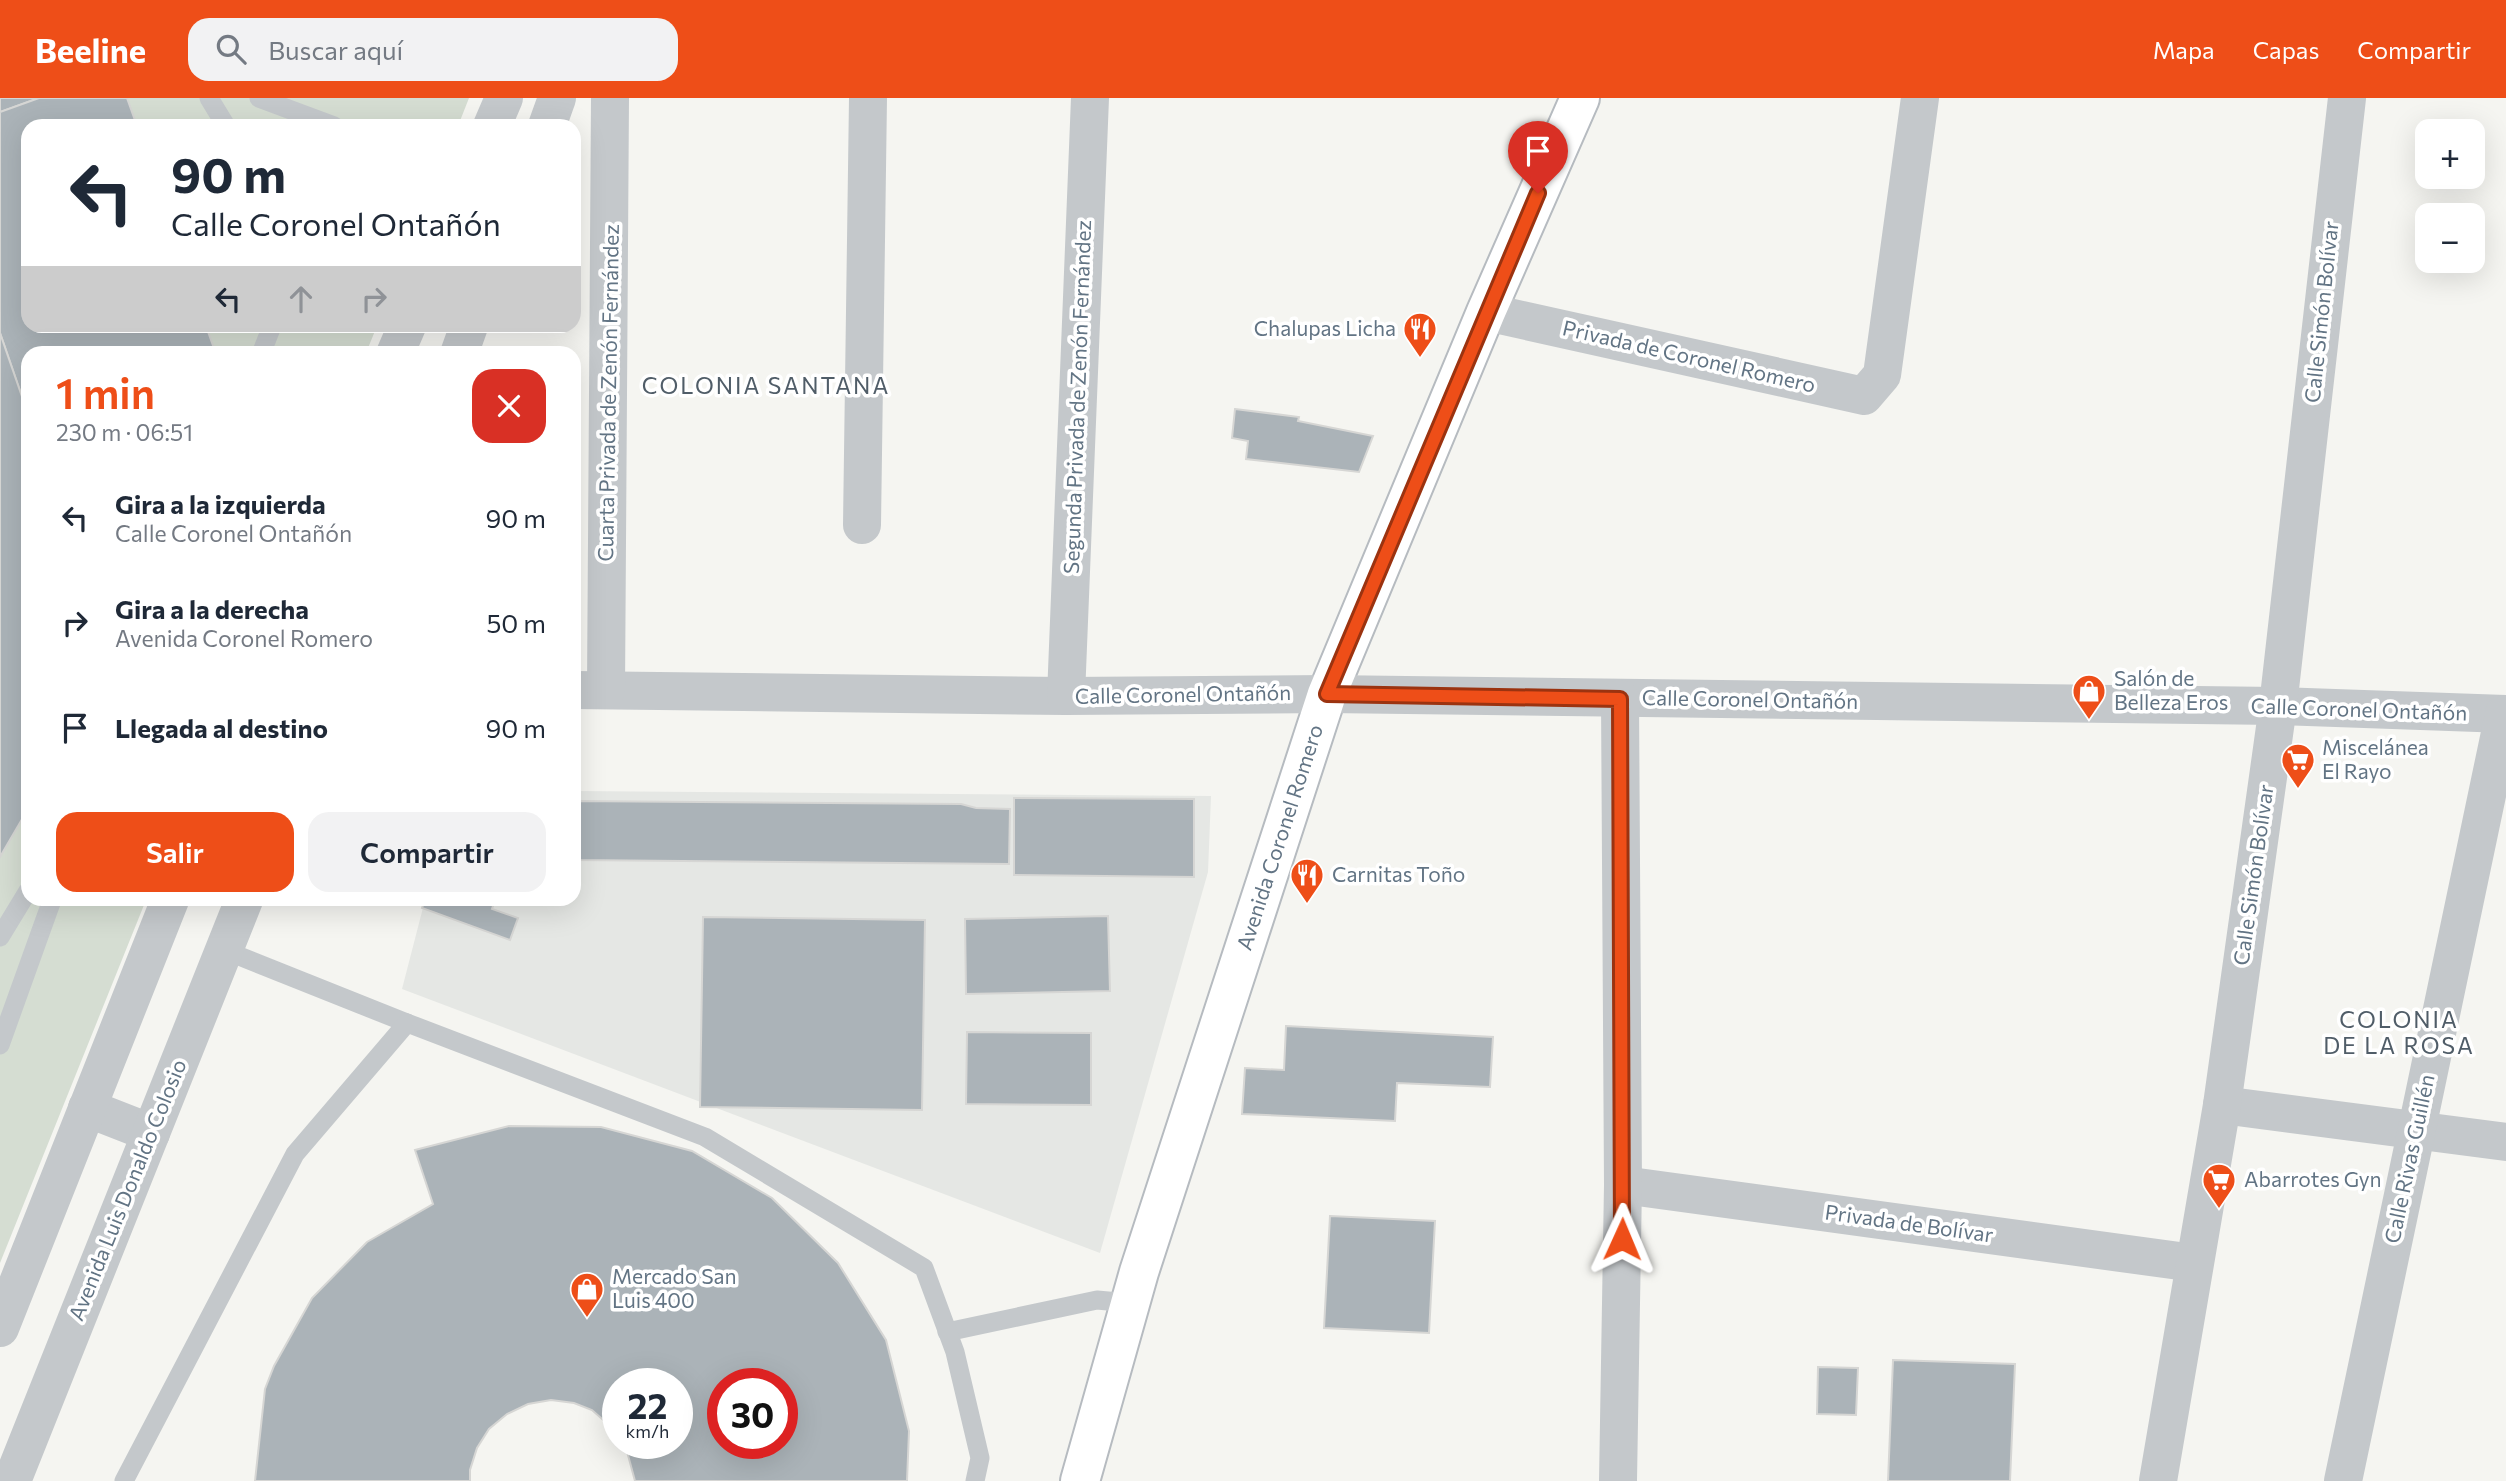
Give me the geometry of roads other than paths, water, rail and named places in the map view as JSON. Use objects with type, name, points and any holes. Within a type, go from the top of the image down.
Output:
[{"type":"main road","name":"Avenida Coronel Romero","points":[[1080,1481],[1130,1303],[1327,694],[1486,312],[1580,98]]},
{"type":"street","points":[[495,119],[504,98]]},
{"type":"street","points":[[550,119],[557,98]]},
{"type":"street","name":"Cuarta Privada de Zenón Fernández","points":[[590,690],[610,98]]},
{"type":"street","points":[[862,525],[868,98]]},
{"type":"street","name":"Segunda Privada de Zenón Fernández","points":[[1066,696],[1090,98]]},
{"type":"street","name":"Privada de Coronel Romero","points":[[1486,312],[1864,396],[1882,375],[1920,98]]},
{"type":"street","name":"Calle Simón Bolívar","points":[[2158,1481],[2222,1105],[2278,706],[2347,98]]},
{"type":"street","name":"Calle Coronel Ontañón","points":[[590,690],[1066,696],[1327,694],[2278,706],[2505,714]]},
{"type":"street","points":[[1618,1481],[1623,1185],[1620,699]]},
{"type":"street","name":"Calle Rivas Guillén","points":[[2343,1481],[2505,714]]},
{"type":"street","points":[[0,1328],[168,906]]},
{"type":"street","name":"Avenida Luis Donaldo Colosio","points":[[12,1481],[242,906]]},
{"type":"street","points":[[2222,1105],[2416,1133],[2506,1142]]},
{"type":"street","points":[[87,1108],[151,1133]]},
{"type":"street","name":"Privada de Bolívar","points":[[1623,1185],[2194,1263]]},
{"type":"lane","points":[[209,98],[222,119]]},
{"type":"lane","points":[[259,98],[315,119]]},
{"type":"lane","points":[[0,937],[21,902]]},
{"type":"lane","points":[[0,1045],[50,906]]},
{"type":"lane","points":[[224,950],[705,1137],[924,1268],[955,1352],[980,1458],[975,1481]]},
{"type":"lane","points":[[124,1481],[295,1154],[407,1023]]},
{"type":"lane","points":[[947,1332],[1097,1300],[1130,1303]]},
{"type":"place","name":"Chalupas Licha","points":[[1420,359]]},
{"type":"place","name":"Salón de Belleza Eros","points":[[2089,721]]},
{"type":"place","name":"Miscelánea El Rayo","points":[[2298,790]]},
{"type":"place","name":"Carnitas Toño","points":[[1307,905]]},
{"type":"place","name":"Abarrotes Gyn","points":[[2219,1210]]},
{"type":"place","name":"Mercado San Luis 400","points":[[587,1319]]},
{"type":"district","name":"COLONIA SANTANA","points":[[766,386]]},
{"type":"district","name":"COLONIA DE LA ROSA","points":[[2399,1033]]}]
